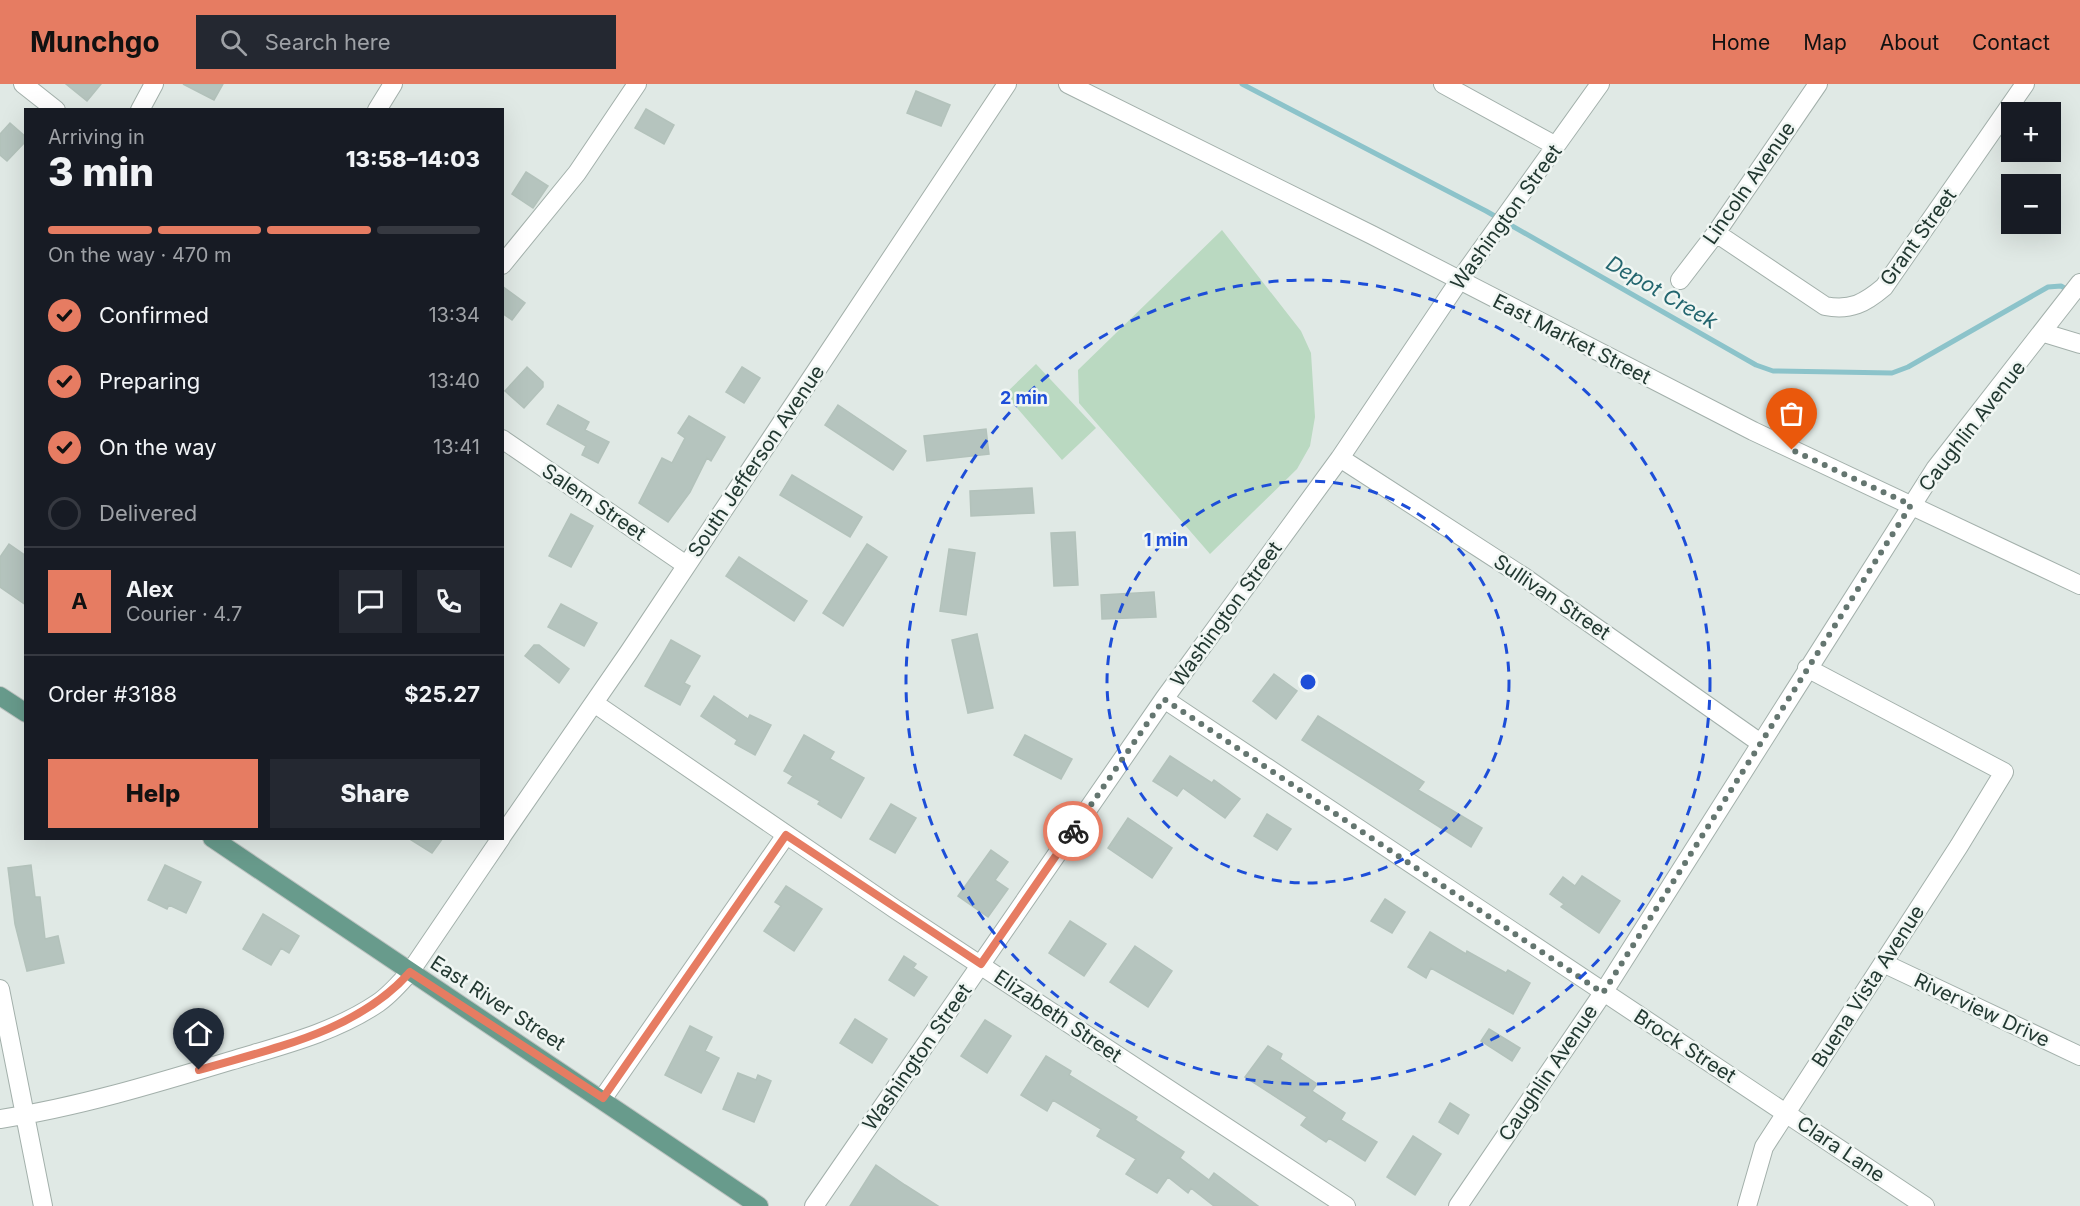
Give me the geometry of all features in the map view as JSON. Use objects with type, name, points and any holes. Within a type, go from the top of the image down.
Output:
[{"type":"main road","points":[[0,696],[24,712]]},
{"type":"main road","name":"East River Street","points":[[215,840],[410,972],[603,1098],[759,1206]]},
{"type":"street","points":[[23,84],[53,108]]},
{"type":"street","points":[[141,108],[154,84]]},
{"type":"street","points":[[378,108],[393,84]]},
{"type":"street","points":[[504,263],[577,173],[637,84]]},
{"type":"street","name":"East Market Street","points":[[1068,84],[1372,235],[1754,431],[2080,585]]},
{"type":"street","points":[[1443,84],[1556,146]]},
{"type":"street","name":"Washington Street","points":[[814,1206],[1164,699],[1340,458],[1459,281],[1600,84]]},
{"type":"street","name":"Lincoln Avenue","points":[[1680,280],[1716,233],[1818,84]]},
{"type":"street","name":"Grant Street","points":[[1716,233],[1825,306],[1843,310],[1864,304],[1884,287],[2025,84]]},
{"type":"street","name":"South Jefferson Avenue","points":[[504,834],[686,565],[1000,87]]},
{"type":"street","name":"Caughlin Avenue","points":[[1458,1206],[1603,993],[1935,469],[2044,333],[2080,284]]},
{"type":"street","points":[[2044,333],[2080,344]]},
{"type":"street","name":"Salem Street","points":[[504,440],[686,565]]},
{"type":"street","name":"Sullivan Street","points":[[1340,458],[1524,577],[1760,742]]},
{"type":"street","name":"Buena Vista Avenue","points":[[1747,1206],[1764,1147],[2004,772],[1807,668]]},
{"type":"street","name":"Brock Street","points":[[1164,699],[1603,993],[1786,1112]]},
{"type":"street","name":"Elizabeth Street","points":[[594,703],[786,835],[1346,1206]]},
{"type":"street","points":[[603,1098],[786,835]]},
{"type":"street","name":"South Jefferson Avenue","points":[[0,1119],[25,1115],[179,1076],[323,1031],[379,1002],[410,972],[500,840]]},
{"type":"street","name":"Riverview Drive","points":[[1883,963],[2080,1056]]},
{"type":"street","points":[[0,989],[43,1206]]},
{"type":"street","name":"Clara Lane","points":[[1786,1112],[1924,1206]]},
{"type":"green space","points":[[1222,230],[1301,331],[1311,353],[1315,417],[1310,446],[1297,469],[1210,554],[1079,403],[1078,370]]},
{"type":"green space","points":[[1036,364],[1096,428],[1062,460],[1005,394]]},
{"type":"building","points":[[66,84],[101,84],[87,101]]},
{"type":"building","points":[[183,84],[223,84],[214,100]]},
{"type":"building","points":[[916,91],[950,105],[941,126],[907,113]]},
{"type":"building","points":[[646,109],[674,125],[664,144],[635,128]]},
{"type":"building","points":[[10,123],[24,135],[24,143],[7,161],[0,155],[0,134]]},
{"type":"building","points":[[526,172],[548,186],[533,208],[512,194]]},
{"type":"building","points":[[504,287],[525,303],[512,320],[504,314]]},
{"type":"building","points":[[527,367],[543,382],[543,387],[524,408],[505,391]]},
{"type":"building","points":[[742,367],[760,378],[744,403],[726,392]]},
{"type":"building","points":[[558,405],[589,422],[585,430],[609,442],[598,463],[582,455],[586,446],[547,424]]},
{"type":"building","points":[[838,405],[906,451],[893,470],[825,425]]},
{"type":"building","points":[[689,416],[725,437],[711,461],[707,458],[690,492],[668,522],[639,503],[662,458],[672,463],[685,438],[678,433]]},
{"type":"building","points":[[986,429],[989,454],[927,461],[924,436]]},
{"type":"building","points":[[792,475],[862,517],[850,537],[780,495]]},
{"type":"building","points":[[1032,488],[1034,513],[971,516],[970,491]]},
{"type":"building","points":[[571,514],[593,526],[571,567],[549,556]]},
{"type":"building","points":[[1075,532],[1078,585],[1054,586],[1051,533]]},
{"type":"building","points":[[9,544],[24,555],[24,604],[0,587],[0,557]]},
{"type":"building","points":[[867,544],[887,557],[843,626],[823,613]]},
{"type":"building","points":[[949,549],[975,553],[966,615],[940,611]]},
{"type":"building","points":[[739,557],[807,601],[794,621],[726,576]]},
{"type":"building","points":[[1154,592],[1156,617],[1102,619],[1101,595]]},
{"type":"building","points":[[561,604],[597,623],[584,646],[548,627]]},
{"type":"building","points":[[977,634],[993,708],[968,713],[952,640]]},
{"type":"building","points":[[671,640],[700,656],[684,683],[690,686],[680,705],[645,686]]},
{"type":"building","points":[[534,645],[539,645],[569,669],[559,683],[525,656]]},
{"type":"building","points":[[1274,674],[1297,691],[1276,719],[1253,701]]},
{"type":"building","points":[[714,696],[748,719],[750,715],[771,725],[755,755],[735,744],[737,740],[701,716]]},
{"type":"building","points":[[1318,716],[1424,782],[1418,790],[1482,828],[1471,847],[1302,740]]},
{"type":"building","points":[[804,735],[834,752],[830,759],[864,778],[841,818],[818,804],[820,801],[788,783],[793,776],[784,771]]},
{"type":"building","points":[[1025,735],[1072,759],[1061,779],[1014,755]]},
{"type":"building","points":[[1170,756],[1212,783],[1214,780],[1240,799],[1225,818],[1183,788],[1177,796],[1153,781]]},
{"type":"building","points":[[891,804],[916,818],[895,853],[870,839]]},
{"type":"building","points":[[1267,814],[1291,829],[1277,850],[1254,836]]},
{"type":"building","points":[[1128,818],[1172,848],[1152,878],[1108,848]]},
{"type":"building","points":[[411,840],[442,840],[432,853]]},
{"type":"building","points":[[991,850],[1008,862],[995,880],[1008,889],[988,917],[958,896]]},
{"type":"building","points":[[31,865],[35,897],[40,897],[45,939],[58,936],[64,963],[27,971],[15,924],[8,868]]},
{"type":"building","points":[[165,865],[201,882],[186,913],[169,905],[167,909],[148,900]]},
{"type":"building","points":[[1582,876],[1620,901],[1599,933],[1561,907],[1564,904],[1550,894],[1563,877],[1575,886]]},
{"type":"building","points":[[786,886],[822,909],[794,951],[764,931],[781,906],[775,902]]},
{"type":"building","points":[[1385,899],[1405,912],[1392,933],[1371,921]]},
{"type":"building","points":[[263,914],[299,936],[289,953],[281,948],[271,965],[243,949]]},
{"type":"building","points":[[1070,921],[1106,944],[1084,976],[1049,953]]},
{"type":"building","points":[[1430,932],[1466,954],[1467,951],[1506,973],[1508,970],[1530,983],[1513,1014],[1431,968],[1426,978],[1408,967]]},
{"type":"building","points":[[1135,946],[1172,971],[1148,1007],[1110,982]]},
{"type":"building","points":[[904,956],[916,964],[913,968],[927,977],[914,996],[889,980]]},
{"type":"building","points":[[855,1019],[887,1039],[872,1063],[840,1043]]},
{"type":"building","points":[[985,1020],[1011,1036],[987,1073],[961,1056]]},
{"type":"building","points":[[690,1026],[712,1037],[705,1051],[719,1058],[701,1093],[665,1075]]},
{"type":"building","points":[[1489,1029],[1520,1048],[1512,1061],[1481,1041]]},
{"type":"building","points":[[1268,1046],[1282,1054],[1280,1059],[1317,1084],[1312,1091],[1345,1113],[1341,1120],[1377,1142],[1365,1161],[1329,1138],[1326,1142],[1301,1125],[1307,1117],[1245,1077]]},
{"type":"building","points":[[1046,1056],[1071,1071],[1069,1075],[1137,1117],[1135,1120],[1184,1152],[1180,1158],[1209,1180],[1214,1173],[1258,1206],[1214,1206],[1191,1188],[1188,1193],[1168,1177],[1157,1193],[1126,1174],[1136,1159],[1097,1136],[1101,1129],[1053,1100],[1047,1111],[1021,1095]]},
{"type":"building","points":[[738,1073],[756,1080],[758,1075],[771,1081],[754,1122],[723,1109]]},
{"type":"building","points":[[1450,1103],[1469,1115],[1458,1134],[1439,1122]]},
{"type":"building","points":[[1413,1136],[1441,1154],[1415,1195],[1387,1177]]},
{"type":"building","points":[[876,1165],[905,1185],[938,1206],[850,1206]]},
{"type":"waterway","name":"Depot Creek","points":[[1242,84],[1486,211],[1756,365],[1773,371],[1892,373],[1908,367],[2048,287],[2061,286],[2070,291]]},
{"type":"way so far","points":[[1073,831],[1164,699],[1603,993],[1911,505],[1792,450]]},
{"type":"route","points":[[199,1070],[288,1044],[334,1026],[366,1011],[379,1002],[393,991],[410,972],[603,1098],[786,835],[981,964],[1073,831]]}]
